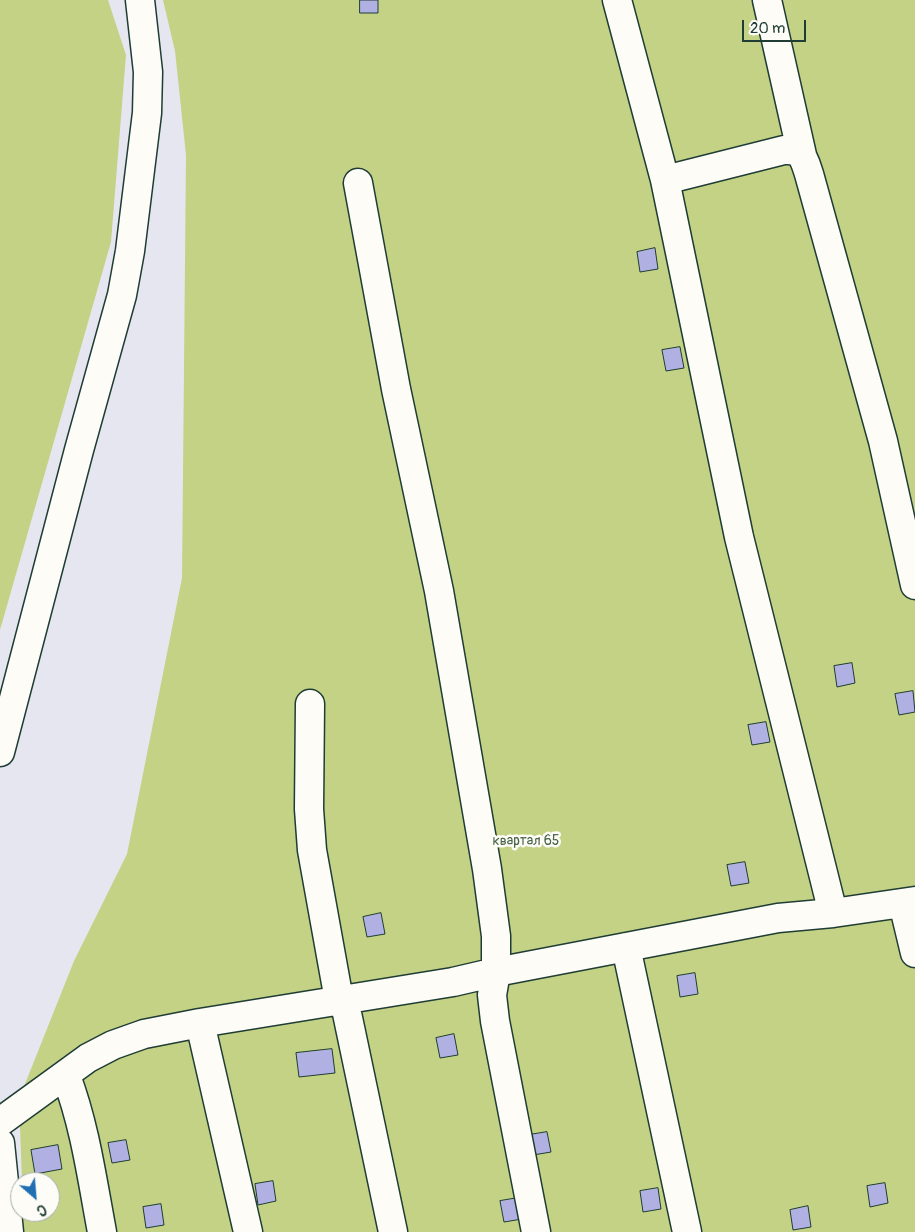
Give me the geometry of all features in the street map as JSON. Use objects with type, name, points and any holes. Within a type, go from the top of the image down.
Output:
[{"type":"street","points":[[0,752],[79,450],[122,295],[129,260],[148,112],[148,72],[140,0]]},
{"type":"street","points":[[617,0],[665,180],[738,537],[833,913]]},
{"type":"street","points":[[767,0],[802,155],[809,174],[883,441],[915,585]]},
{"type":"street","points":[[665,180],[784,150],[794,149],[802,155]]},
{"type":"street","points":[[358,183],[396,389],[439,591],[490,888],[496,936],[496,972],[492,995],[495,1021],[536,1232]]},
{"type":"street","points":[[310,704],[309,809],[312,850],[342,1000],[393,1232]]},
{"type":"street","points":[[0,1122],[66,1076],[88,1058],[113,1045],[144,1034],[200,1022],[452,982],[778,918],[833,913],[909,902],[915,953]]},
{"type":"street","points":[[626,947],[687,1232]]},
{"type":"street","points":[[200,1022],[248,1232]]},
{"type":"street","points":[[66,1076],[75,1100],[84,1138],[102,1232]]},
{"type":"street","points":[[0,1143],[9,1232]]},
{"type":"green space","points":[[0,0],[108,0],[126,55],[111,242],[0,630]]},
{"type":"green space","name":"квартал 65","points":[[163,0],[915,0],[915,1232],[23,1232],[23,1222],[60,1222],[60,1172],[22,1172],[19,1099],[74,961],[127,854],[182,578],[186,155],[175,51]]},
{"type":"building","points":[[360,0],[378,0],[378,13],[360,13]]},
{"type":"building","points":[[655,248],[658,269],[640,272],[637,252]]},
{"type":"building","points":[[680,347],[684,368],[666,371],[662,350]]},
{"type":"building","points":[[852,663],[855,683],[837,687],[834,666]]},
{"type":"building","points":[[913,691],[915,712],[899,715],[895,694]]},
{"type":"building","points":[[766,722],[770,742],[752,745],[748,725]]},
{"type":"building","points":[[745,862],[749,883],[731,886],[727,865]]},
{"type":"building","points":[[381,913],[385,934],[367,937],[363,917]]},
{"type":"building","points":[[695,973],[698,994],[680,997],[677,976]]},
{"type":"building","points":[[454,1034],[458,1055],[440,1058],[436,1038]]},
{"type":"building","points":[[332,1049],[335,1073],[299,1077],[296,1053]]},
{"type":"building","points":[[547,1132],[551,1152],[533,1155],[529,1135]]},
{"type":"building","points":[[126,1140],[130,1160],[112,1163],[108,1143]]},
{"type":"building","points":[[58,1145],[62,1169],[35,1172],[31,1150]]},
{"type":"building","points":[[273,1181],[276,1201],[258,1205],[255,1184]]},
{"type":"building","points":[[885,1183],[888,1203],[870,1207],[867,1186]]},
{"type":"building","points":[[658,1188],[661,1209],[643,1212],[640,1191]]},
{"type":"building","points":[[518,1198],[522,1219],[504,1222],[500,1201]]},
{"type":"building","points":[[161,1204],[164,1225],[146,1228],[143,1207]]},
{"type":"building","points":[[808,1206],[811,1227],[793,1230],[790,1210]]}]
